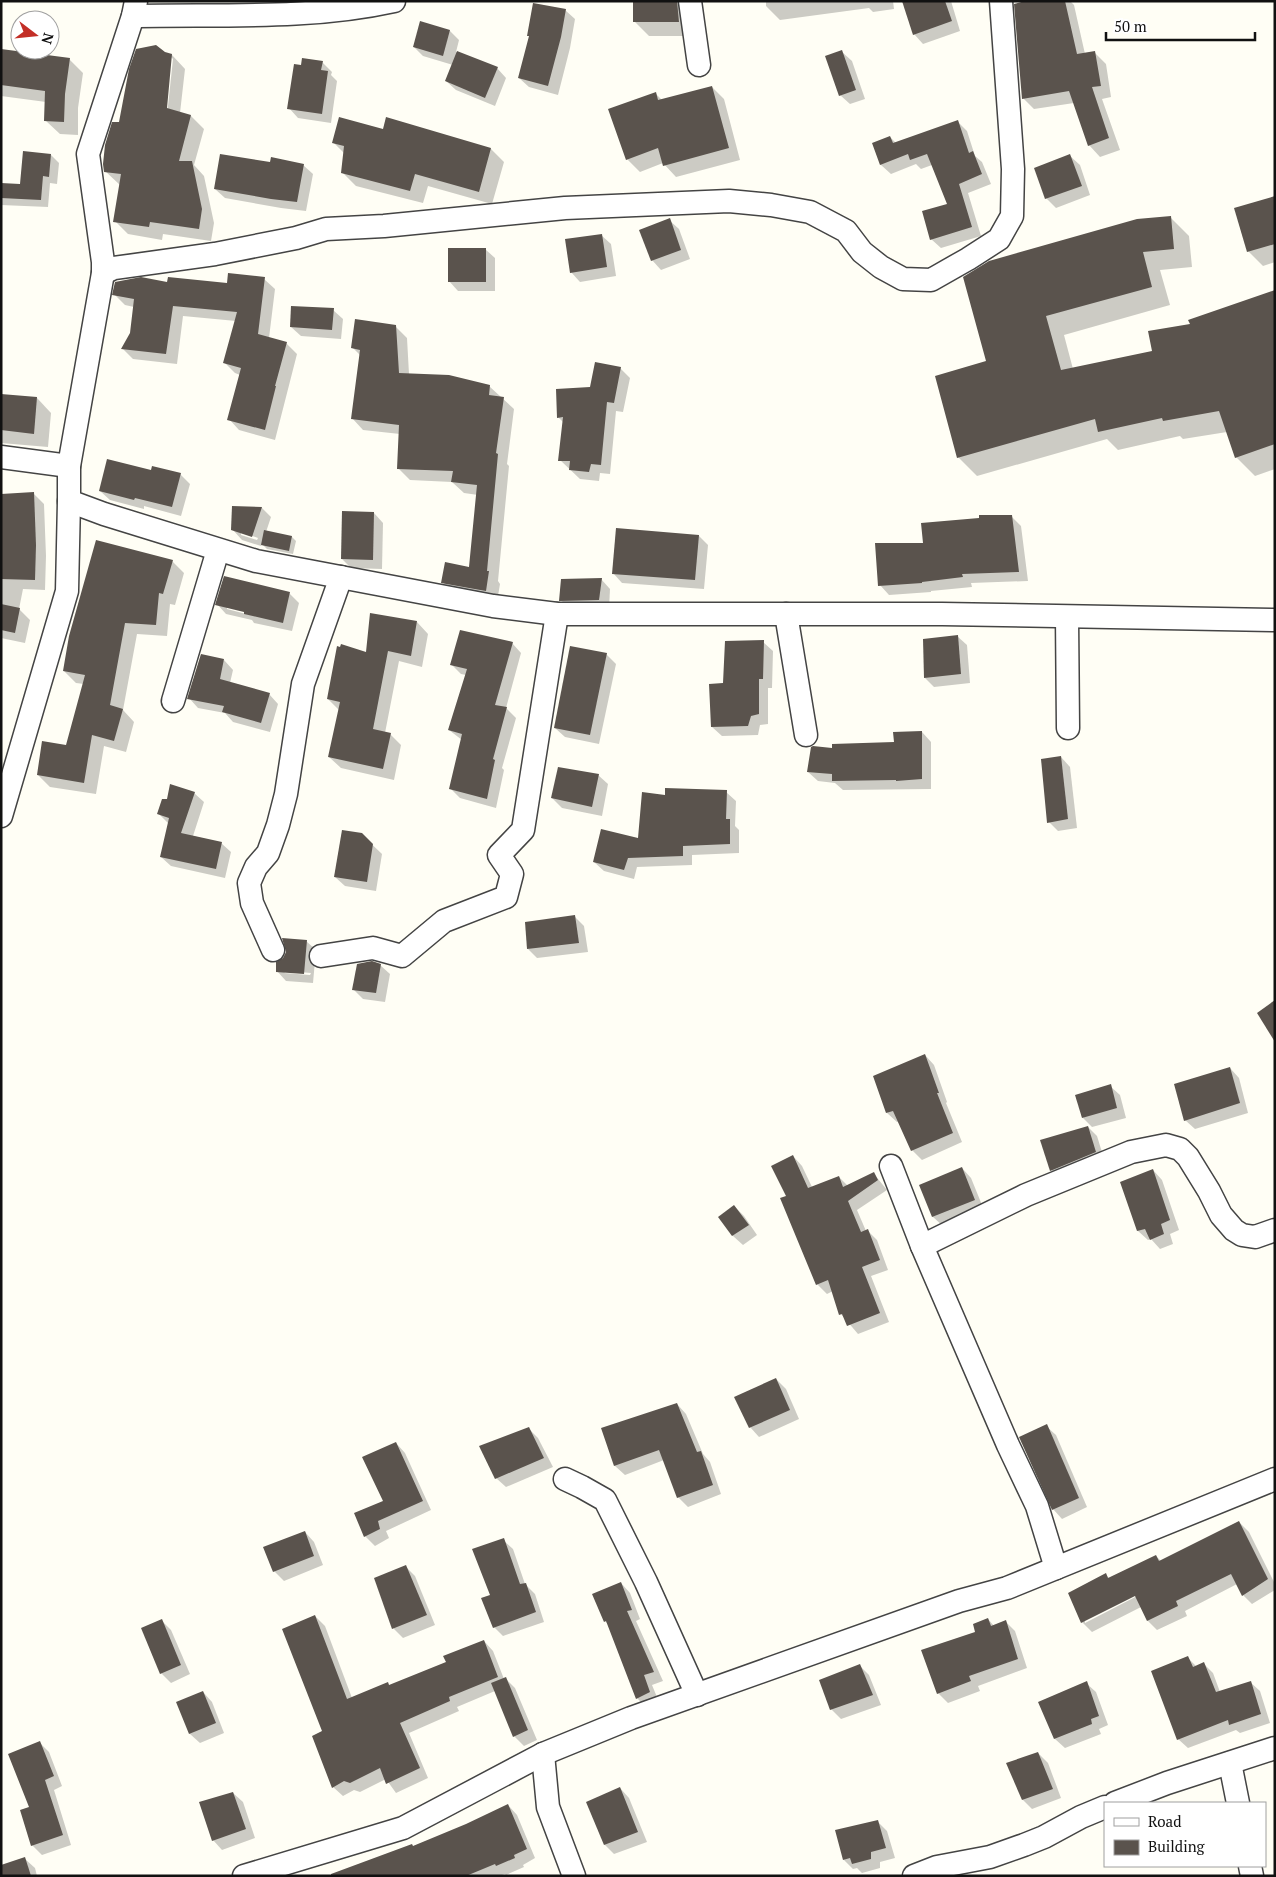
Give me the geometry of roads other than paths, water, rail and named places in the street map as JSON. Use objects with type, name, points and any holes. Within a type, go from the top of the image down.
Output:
[{"type":"street","points":[[1,816],[67,591],[70,501],[69,466],[103,273],[88,154],[135,9],[214,14],[293,15],[394,1]]},
{"type":"street","points":[[690,1],[699,65]]},
{"type":"street","points":[[103,273],[114,268],[215,254],[296,238],[326,229],[384,226],[565,208],[729,201],[771,205],[810,212],[846,230],[862,252],[881,267],[904,279],[931,280],[968,260],[999,239],[1012,216],[1013,169],[1001,1]]},
{"type":"street","points":[[1,457],[69,466]]},
{"type":"street","points":[[70,501],[256,561],[493,606],[557,614],[942,614],[1275,620]]},
{"type":"street","points":[[173,700],[218,550]]},
{"type":"street","points":[[273,950],[252,903],[249,883],[256,867],[268,853],[278,825],[286,794],[303,684],[341,577]]},
{"type":"street","points":[[320,956],[373,948],[402,956],[444,921],[506,897],[512,874],[499,855],[523,830],[557,614]]},
{"type":"street","points":[[786,614],[806,735]]},
{"type":"street","points":[[1066,617],[1068,728]]},
{"type":"street","points":[[922,1246],[1026,1195],[1131,1152],[1166,1145],[1180,1149],[1188,1157],[1221,1215],[1234,1230],[1242,1235],[1255,1237],[1275,1230]]},
{"type":"street","points":[[891,1166],[922,1246],[1008,1446],[1037,1506],[1056,1568]]},
{"type":"street","points":[[565,1479],[582,1486],[605,1500],[646,1582],[697,1695]]},
{"type":"street","points":[[244,1876],[267,1872],[403,1828],[543,1754],[631,1718],[959,1601],[1007,1588],[1275,1479]]},
{"type":"street","points":[[1118,1802],[1167,1783],[1275,1748]]},
{"type":"street","points":[[543,1754],[548,1807],[574,1876]]},
{"type":"street","points":[[1230,1763],[1238,1802]]},
{"type":"street","points":[[914,1876],[936,1867],[990,1857],[1024,1846],[1081,1816],[1104,1807]]}]
